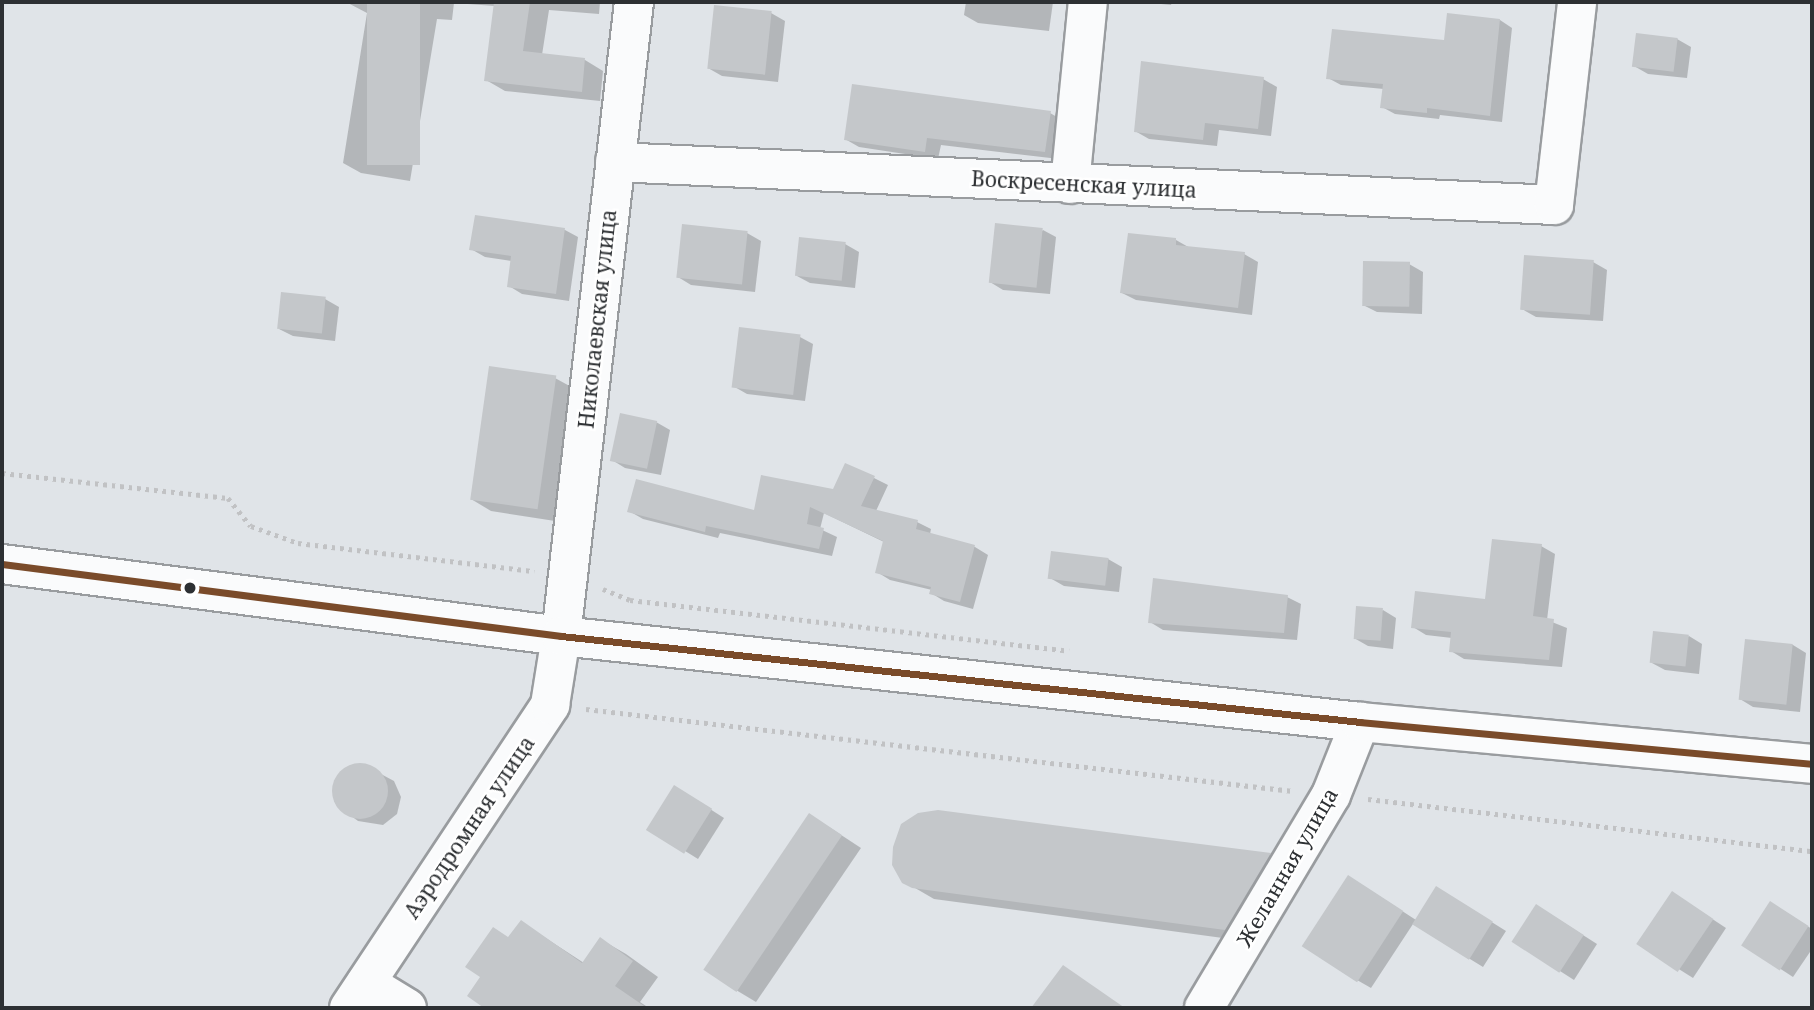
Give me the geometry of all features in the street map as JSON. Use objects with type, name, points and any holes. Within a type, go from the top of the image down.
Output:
[{"type":"street","name":"Николаевская улица","points":[[561,636],[634,2]]},
{"type":"street","points":[[1070,184],[1088,2]]},
{"type":"street","name":"Воскресенская улица","points":[[615,162],[1554,205],[1577,2]]},
{"type":"street","points":[[2,565],[561,636],[1360,722],[1812,764]]},
{"type":"street","name":"Аэродромная улица","points":[[358,995],[550,705],[561,636]]},
{"type":"street","name":"Желанная улица","points":[[1204,1008],[1331,795],[1360,722]]},
{"type":"street","points":[[358,995],[407,1008]]},
{"type":"path","points":[[2,472],[228,498],[251,526],[298,543],[568,575],[630,600],[1070,651]]},
{"type":"path","points":[[550,705],[1812,851]]},
{"type":"building","points":[[367,2],[420,2],[420,165],[367,165]]},
{"type":"building","points":[[494,2],[530,2],[523,51],[585,58],[582,92],[484,81]]},
{"type":"building","points":[[714,5],[772,11],[765,75],[707,69]]},
{"type":"building","points":[[1447,13],[1500,19],[1490,116],[1427,108],[1427,113],[1380,108],[1383,84],[1326,79],[1332,29],[1444,40]]},
{"type":"building","points":[[1636,33],[1678,38],[1674,72],[1632,67]]},
{"type":"building","points":[[1141,61],[1264,77],[1258,129],[1205,123],[1203,140],[1134,132]]},
{"type":"building","points":[[852,84],[1051,111],[1045,152],[927,138],[925,152],[844,140]]},
{"type":"building","points":[[475,215],[565,228],[556,294],[507,287],[511,256],[469,250]]},
{"type":"building","points":[[995,223],[1043,228],[1036,288],[989,283]]},
{"type":"building","points":[[682,224],[748,231],[742,285],[676,278]]},
{"type":"building","points":[[1128,233],[1176,238],[1176,245],[1245,252],[1238,308],[1120,293]]},
{"type":"building","points":[[799,237],[846,242],[842,281],[795,276]]},
{"type":"building","points":[[1524,255],[1594,260],[1590,315],[1520,310]]},
{"type":"building","points":[[1363,261],[1410,262],[1409,307],[1362,306]]},
{"type":"building","points":[[281,292],[326,297],[322,334],[277,329]]},
{"type":"building","points":[[739,327],[801,335],[793,395],[732,388]]},
{"type":"building","points":[[489,366],[556,375],[538,509],[470,500]]},
{"type":"building","points":[[620,413],[657,421],[647,469],[610,461]]},
{"type":"building","points":[[845,463],[875,476],[861,506],[918,520],[916,529],[975,545],[960,602],[929,594],[931,587],[875,573],[883,541],[810,507],[807,524],[824,528],[819,549],[706,526],[705,532],[627,512],[636,479],[754,510],[761,475],[833,489]]},
{"type":"building","points":[[1492,539],[1542,544],[1533,616],[1554,619],[1549,660],[1449,652],[1451,632],[1411,628],[1415,591],[1485,599]]},
{"type":"building","points":[[1051,551],[1109,558],[1105,586],[1048,579]]},
{"type":"building","points":[[1153,578],[1288,595],[1284,633],[1148,623]]},
{"type":"building","points":[[1356,606],[1383,608],[1381,641],[1354,639]]},
{"type":"building","points":[[1653,631],[1689,635],[1685,667],[1650,663]]},
{"type":"building","points":[[1745,639],[1793,644],[1786,705],[1739,700]]},
{"type":"building","points":[[355,763],[365,763],[380,771],[386,780],[386,802],[380,811],[365,819],[355,819],[337,807],[332,796],[332,786],[344,768]]},
{"type":"building","points":[[674,785],[712,809],[684,854],[646,830]]},
{"type":"building","points":[[938,810],[1271,853],[1225,930],[912,888],[902,883],[892,865],[893,847],[901,824],[918,813]]},
{"type":"building","points":[[809,813],[842,835],[736,992],[703,970]]},
{"type":"building","points":[[1348,875],[1403,911],[1357,982],[1302,946]]},
{"type":"building","points":[[1436,886],[1493,922],[1469,960],[1412,924]]},
{"type":"building","points":[[1672,891],[1713,919],[1678,972],[1636,944]]},
{"type":"building","points":[[1770,901],[1809,926],[1780,971],[1741,945]]},
{"type":"building","points":[[1536,904],[1584,935],[1559,973],[1511,942]]},
{"type":"building","points":[[521,920],[582,963],[600,937],[633,961],[615,986],[647,1008],[484,1008],[467,996],[480,977],[465,967],[493,927],[508,937]]},
{"type":"building","points":[[1063,965],[1125,1008],[1031,1008]]},
{"type":"transit line","points":[[2,564],[561,636],[1360,722],[1812,764]]}]
